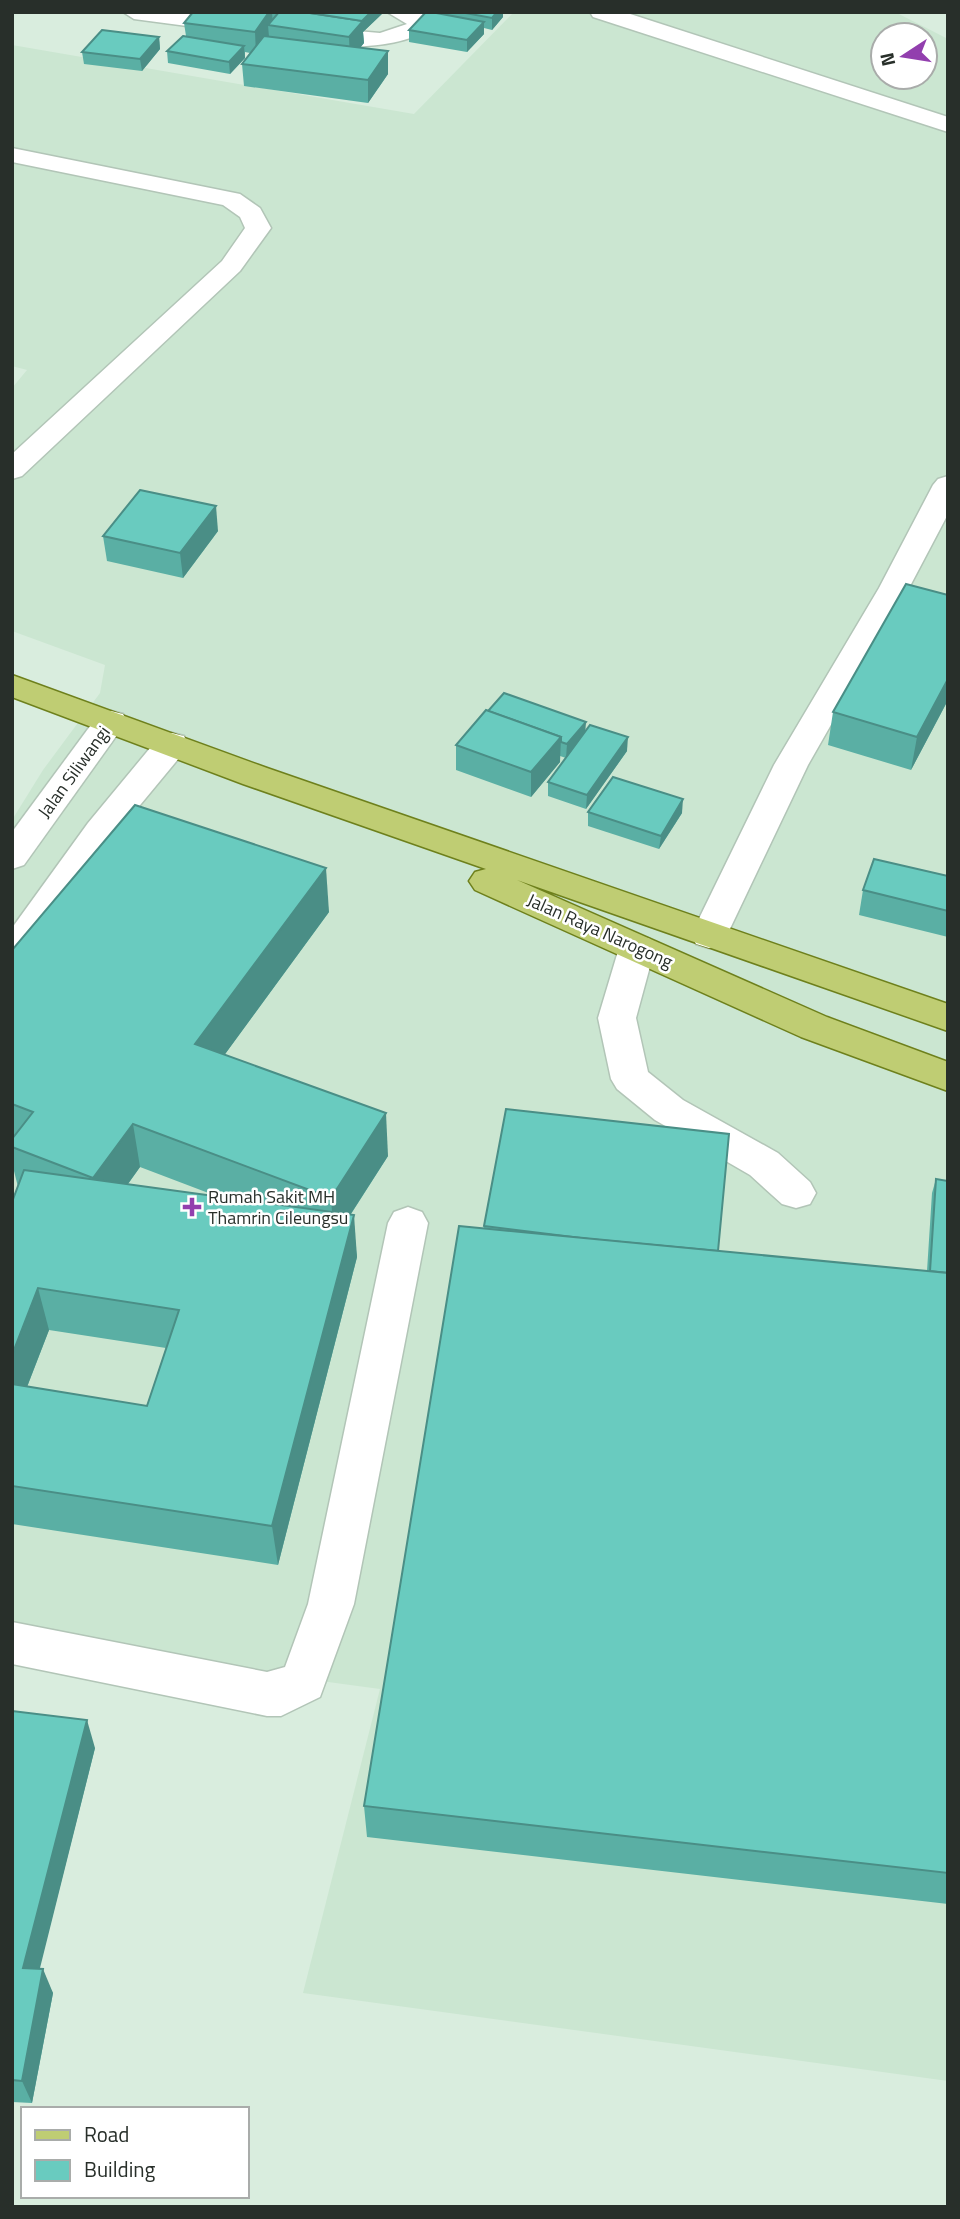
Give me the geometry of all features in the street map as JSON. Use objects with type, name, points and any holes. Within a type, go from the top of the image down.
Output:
[{"type":"main road","name":"Jalan Raya Narogong","points":[[12,685],[255,776],[948,1018]]},
{"type":"main road","name":"Jalan Raya Narogong","points":[[255,776],[814,1027],[948,1077]]},
{"type":"street","points":[[135,12],[262,28]]},
{"type":"street","points":[[289,31],[387,41],[405,36],[419,26],[416,16],[398,12]]},
{"type":"street","points":[[601,12],[948,125]]},
{"type":"street","points":[[12,155],[231,199],[251,213],[258,228],[231,266],[12,470]]},
{"type":"street","points":[[709,934],[791,765],[894,588],[948,485]]},
{"type":"street","name":"Jalan Siliwangi","points":[[12,857],[111,721]]},
{"type":"street","points":[[12,955],[100,831],[172,744]]},
{"type":"street","points":[[100,831],[141,840]]},
{"type":"street","points":[[637,948],[617,1018],[630,1079],[668,1110],[764,1164],[796,1193]]},
{"type":"street","points":[[12,1643],[267,1694],[281,1694],[303,1682],[309,1673],[331,1604],[408,1223]]},
{"type":"shaded area","points":[[514,12],[895,12],[913,21],[869,21],[869,91],[939,91],[939,34],[948,39],[948,2081],[303,1993],[380,1689],[12,1639],[12,820],[43,770],[100,693],[105,665],[12,631],[12,388],[27,370],[12,366],[12,45],[414,114]]},
{"type":"building","points":[[193,12],[269,12],[255,32],[184,23]]},
{"type":"building","points":[[279,12],[303,12],[363,21],[349,37],[268,25]]},
{"type":"building","points":[[304,12],[371,12],[362,21]]},
{"type":"building","points":[[426,12],[484,22],[467,40],[409,30]]},
{"type":"building","points":[[460,12],[497,12],[492,18]]},
{"type":"building","points":[[102,30],[159,37],[140,59],[82,52]]},
{"type":"building","points":[[183,36],[244,46],[229,62],[167,51]]},
{"type":"building","points":[[264,36],[388,51],[368,80],[242,64]]},
{"type":"building","points":[[140,490],[216,506],[180,553],[103,536]]},
{"type":"building","points":[[906,584],[948,595],[948,679],[917,737],[833,712]]},
{"type":"building","points":[[504,693],[586,722],[567,744],[561,742],[561,737],[488,711]]},
{"type":"building","points":[[486,710],[561,737],[531,772],[456,745]]},
{"type":"building","points":[[590,725],[628,737],[587,795],[548,782]]},
{"type":"building","points":[[613,777],[683,799],[661,836],[588,812]]},
{"type":"building","points":[[135,805],[326,868],[195,1044],[386,1113],[331,1198],[133,1124],[93,1178],[12,1147],[12,1139],[33,1112],[12,1104],[12,950]]},
{"type":"building","points":[[874,859],[948,876],[948,911],[863,890]]},
{"type":"building","points":[[506,1109],[729,1134],[718,1251],[484,1226]]},
{"type":"building","points":[[24,1170],[354,1215],[272,1526],[12,1486],[12,1384],[147,1406],[179,1310],[38,1288],[12,1355],[12,1202]]},
{"type":"building","points":[[936,1179],[948,1181],[948,1273],[930,1271]]},
{"type":"building","points":[[459,1226],[948,1273],[948,1873],[364,1806]]},
{"type":"building","points":[[12,1711],[87,1720],[23,1968],[43,1969],[22,2081],[12,2080]]},
{"type":"place","name":"Rumah Sakit MH Thamrin Cileungsu","points":[[192,1207]]}]
